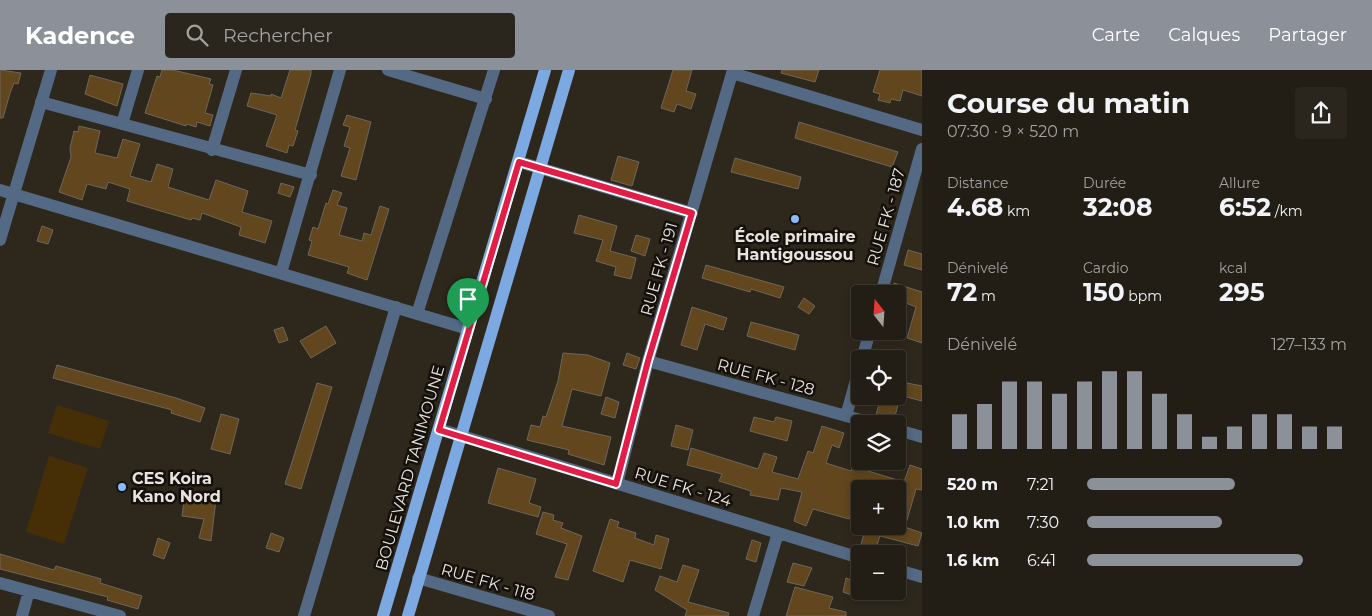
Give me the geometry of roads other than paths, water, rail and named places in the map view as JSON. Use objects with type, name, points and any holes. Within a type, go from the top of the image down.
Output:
[{"type":"main road","name":"BOULEVARD TANIMOUNE","points":[[383,616],[545,70]]},
{"type":"main road","points":[[408,616],[569,70]]},
{"type":"street","points":[[0,240],[51,70]]},
{"type":"street","points":[[122,124],[138,70]]},
{"type":"street","points":[[212,150],[236,70]]},
{"type":"street","points":[[281,273],[340,70]]},
{"type":"street","points":[[388,70],[486,99]]},
{"type":"street","points":[[416,314],[494,70]]},
{"type":"street","points":[[733,72],[922,130]]},
{"type":"street","name":"RUE FK - 191","points":[[616,484],[648,361],[733,72]]},
{"type":"street","points":[[41,102],[212,150],[311,175]]},
{"type":"street","name":"RUE FK - 187","points":[[884,285],[922,149]]},
{"type":"street","points":[[519,162],[692,213]]},
{"type":"street","points":[[0,190],[468,329]]},
{"type":"street","points":[[304,616],[396,308]]},
{"type":"street","name":"RUE FK - 128","points":[[648,361],[851,417]]},
{"type":"street","points":[[846,416],[851,398]]},
{"type":"street","name":"RUE FK - 124","points":[[439,430],[851,555]]},
{"type":"street","points":[[906,432],[922,437]]},
{"type":"street","points":[[753,616],[778,533]]},
{"type":"street","points":[[906,572],[922,577]]},
{"type":"street","name":"RUE FK - 118","points":[[418,578],[549,616]]},
{"type":"street","points":[[0,583],[120,616]]},
{"type":"street","points":[[22,616],[29,591]]},
{"type":"place","name":"École primaire Hantigoussou","points":[[795,219]]},
{"type":"place","name":"CES Koira Kano Nord","points":[[122,487]]}]
